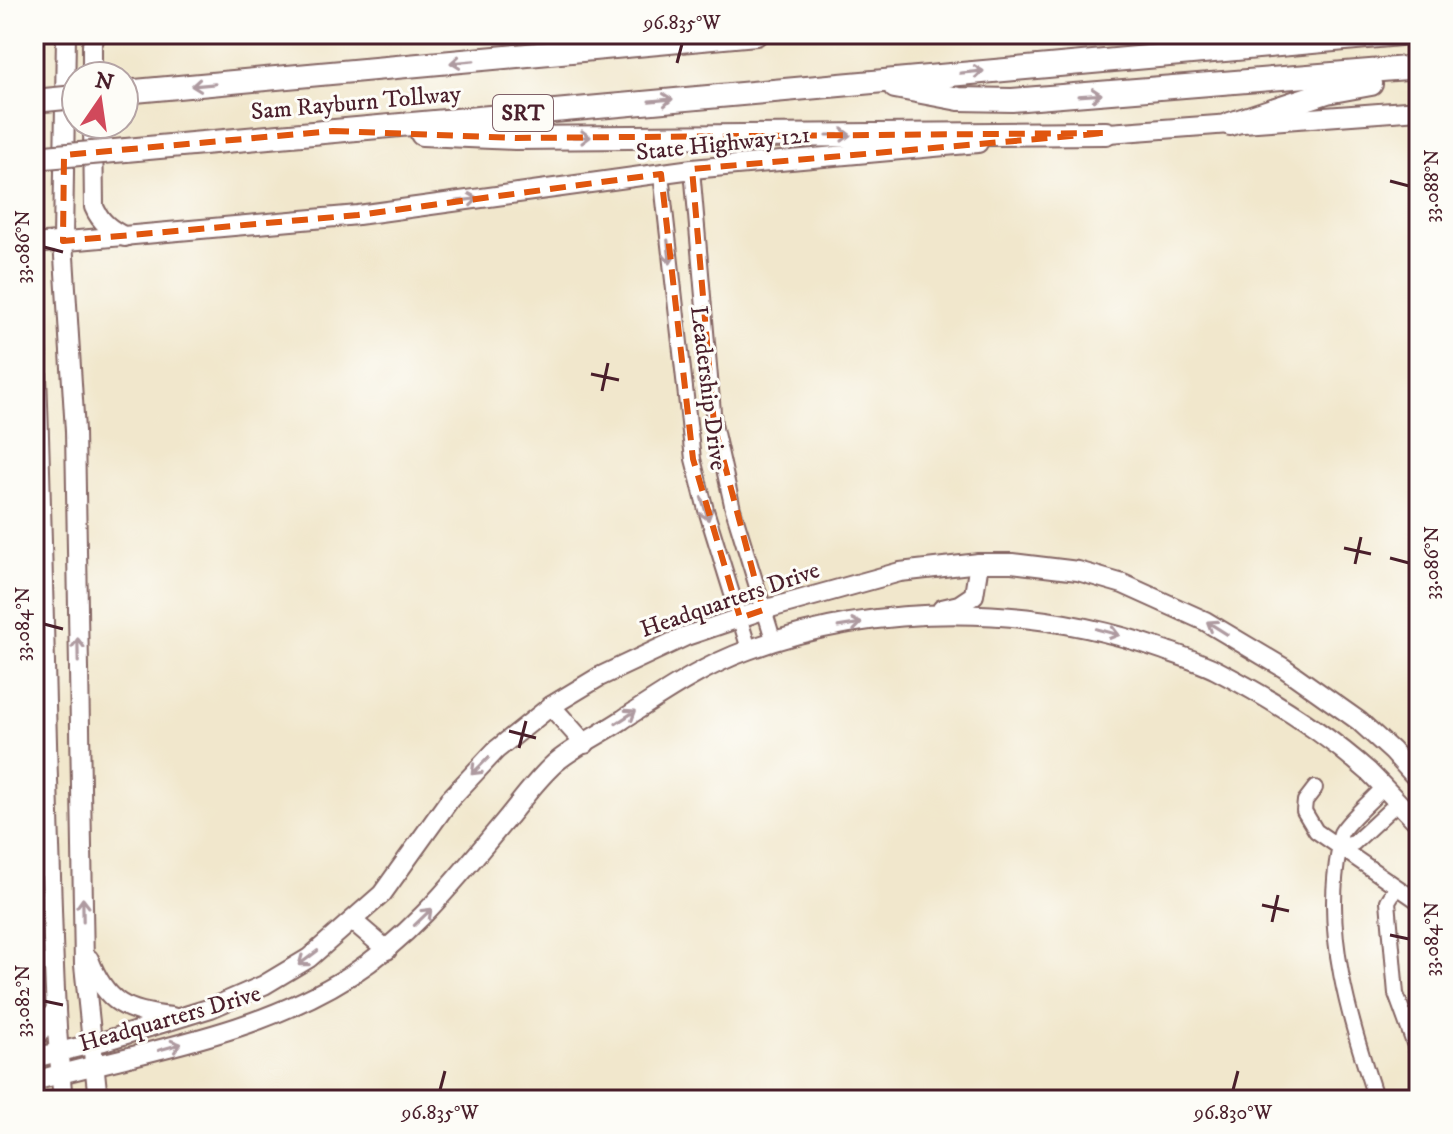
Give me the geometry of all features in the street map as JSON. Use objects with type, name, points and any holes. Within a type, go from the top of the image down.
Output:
[{"type":"highway","name":"Sam Rayburn Tollway","points":[[140,91],[756,34]]},
{"type":"highway","name":"Sam Rayburn Tollway","points":[[34,158],[1400,34]]},
{"type":"highway","points":[[866,82],[959,99],[1012,100],[1419,67]]},
{"type":"highway","points":[[1230,124],[1327,92],[1419,74]]},
{"type":"highway","points":[[34,101],[60,99]]},
{"type":"highway","points":[[333,131],[515,138],[1106,133]]},
{"type":"main road","points":[[66,34],[63,241],[75,431],[84,947],[98,1100]]},
{"type":"main road","points":[[91,60],[96,34]]},
{"type":"main road","name":"State Highway 121","points":[[34,244],[358,215],[692,169],[1419,110]]},
{"type":"main road","points":[[93,140],[94,207],[107,227],[125,237]]},
{"type":"main road","points":[[34,296],[56,1009],[63,1100]]},
{"type":"main road","points":[[888,619],[959,605],[974,595],[979,563]]},
{"type":"main road","name":"Headquarters Drive","points":[[34,1058],[179,1018],[237,998],[309,958],[382,894],[467,779],[496,750],[551,706],[599,677],[653,650],[740,618],[900,572],[979,563],[1012,563],[1078,571],[1123,584],[1205,621],[1291,673],[1359,721],[1417,779]]},
{"type":"main road","name":"Headquarters Drive","points":[[34,1081],[135,1057],[270,1017],[349,976],[387,950],[429,911],[557,761],[693,676],[749,649],[839,627],[888,619],[962,614],[1079,625],[1137,640],[1212,668],[1282,708],[1345,753],[1419,824]]},
{"type":"main road","points":[[1264,697],[1291,673]]},
{"type":"main road","points":[[1282,708],[1291,673]]},
{"type":"main road","points":[[551,706],[585,744]]},
{"type":"main road","points":[[1383,788],[1417,779]]},
{"type":"main road","points":[[1398,802],[1417,779]]},
{"type":"main road","points":[[353,921],[387,950]]},
{"type":"main road","points":[[84,947],[97,981],[120,1004],[146,1014],[179,1018]]},
{"type":"main road","points":[[34,1041],[56,1009]]},
{"type":"street","name":"Leadership Drive","points":[[692,169],[714,424],[730,499],[774,642]]},
{"type":"street","name":"Leadership Drive","points":[[661,174],[693,459],[749,649]]},
{"type":"street","points":[[1315,788],[1305,801],[1304,811],[1316,831],[1419,902]]},
{"type":"street","points":[[1376,1100],[1349,1016],[1340,970],[1334,870],[1341,833],[1383,788]]},
{"type":"street","points":[[1339,847],[1354,843],[1398,802]]},
{"type":"street","points":[[1396,888],[1388,901],[1396,994],[1419,1057]]},
{"type":"highlighted area","points":[[333,131],[515,138],[1106,133],[692,169],[714,424],[763,610],[740,618],[693,459],[661,174],[358,215],[63,241],[64,155]]}]
